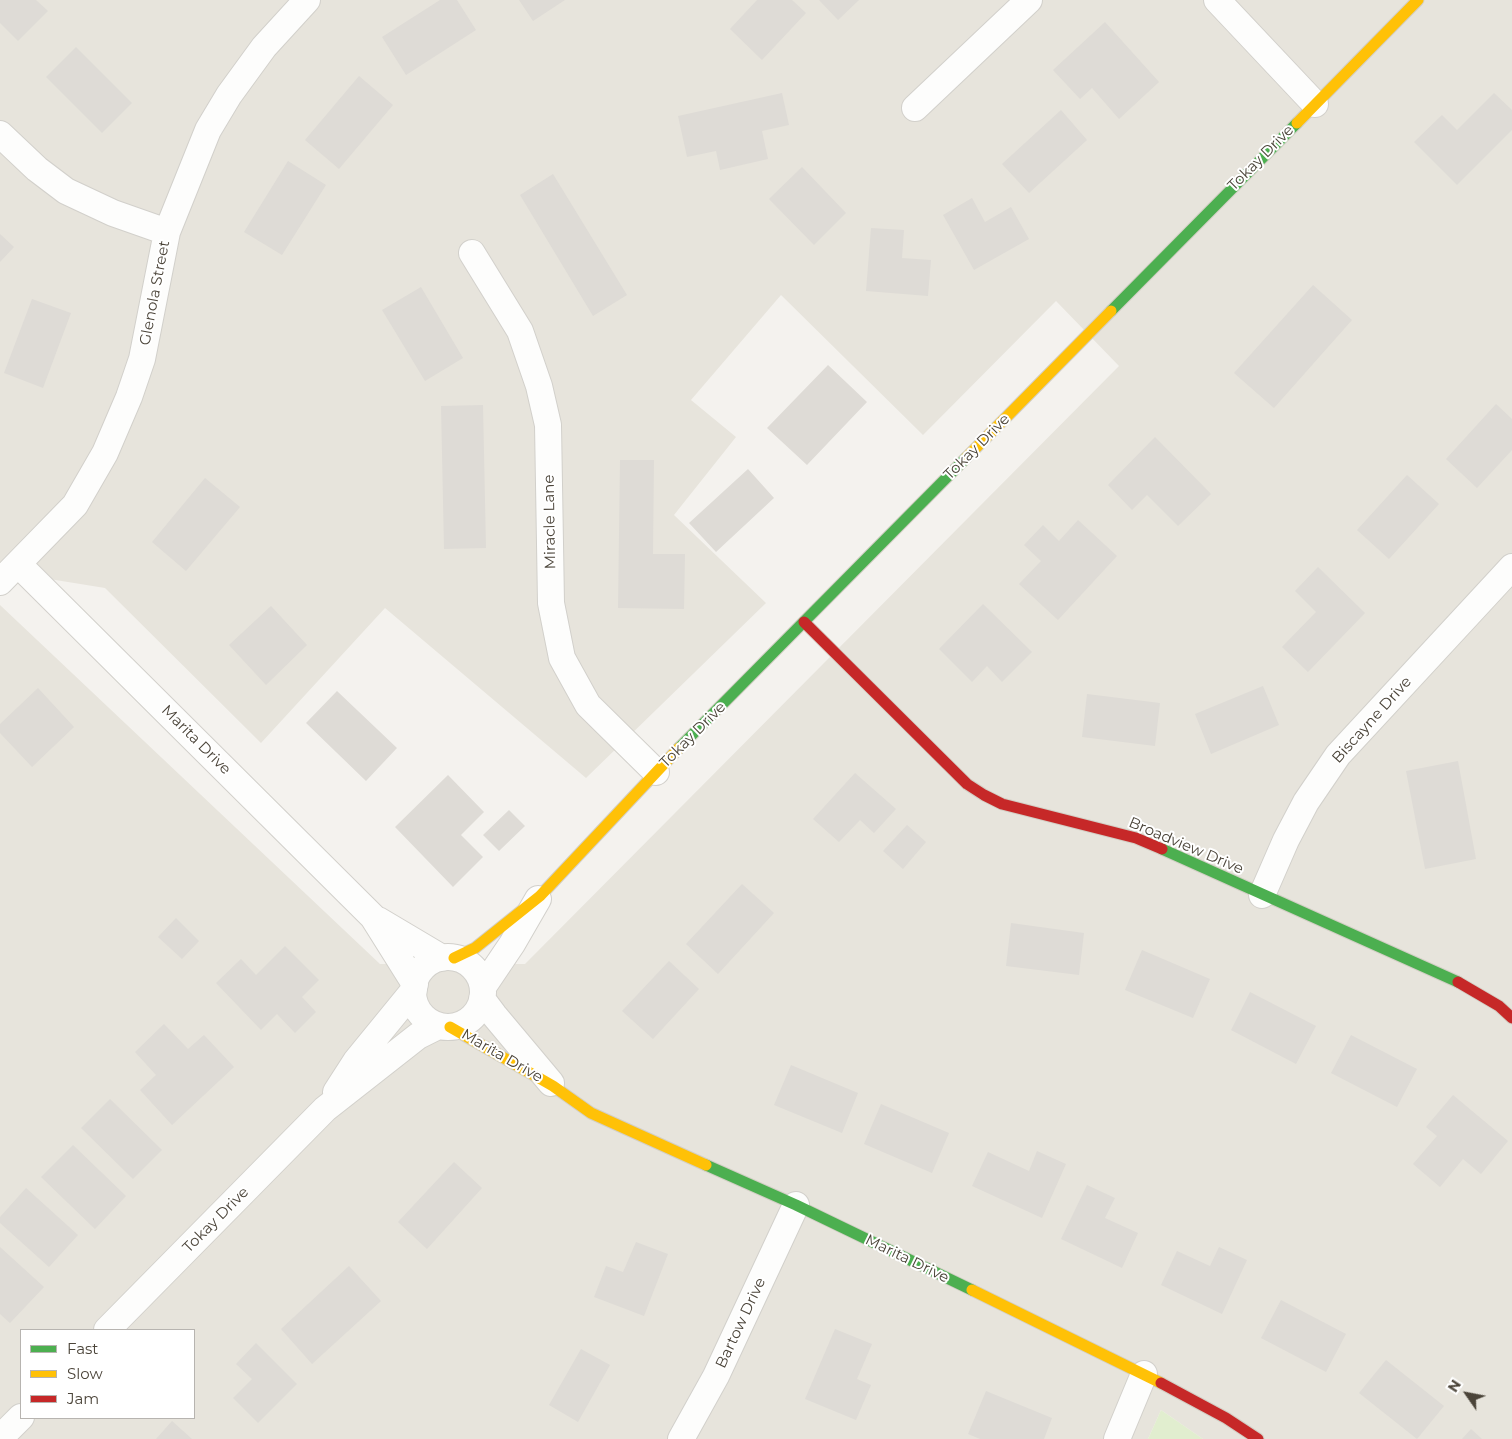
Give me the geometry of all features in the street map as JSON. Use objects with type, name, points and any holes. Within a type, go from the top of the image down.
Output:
[{"type":"street","name":"Glenola Street","points":[[0,582],[75,505],[105,453],[129,398],[142,360],[167,232],[208,130],[223,104],[264,46],[307,0]]},
{"type":"street","points":[[915,108],[1028,0]]},
{"type":"street","points":[[1217,0],[1315,104]]},
{"type":"street","name":"Tokay Drive","points":[[448,958],[475,948],[540,896],[656,772],[1418,0]]},
{"type":"street","points":[[0,134],[37,168],[66,191],[112,213],[167,232]]},
{"type":"street","name":"Miracle Lane","points":[[472,253],[520,332],[539,386],[548,426],[551,603],[562,658],[588,705],[656,772]]},
{"type":"street","name":"Marita Drive","points":[[18,564],[373,917],[414,987]]},
{"type":"street","name":"Biscayne Drive","points":[[1262,895],[1286,840],[1306,802],[1338,755],[1512,567]]},
{"type":"street","name":"Broadview Drive","points":[[804,622],[967,784],[984,795],[1002,804],[1136,838],[1461,983],[1500,1006],[1512,1018]]},
{"type":"street","name":"Tokay Drive","points":[[482,993],[540,896]]},
{"type":"street","name":"Marita Drive","points":[[373,917],[448,958]]},
{"type":"street","points":[[448,958],[464,961],[473,968],[479,977],[482,993],[478,1009],[471,1018],[461,1024],[444,1026],[428,1020],[419,1012],[415,1001],[414,987],[416,978],[423,968],[432,961],[448,958]]},
{"type":"street","name":"Tokay Drive","points":[[325,1109],[356,1061],[414,987]]},
{"type":"street","name":"Marita Drive","points":[[482,993],[494,1016],[553,1086]]},
{"type":"street","name":"Tokay Drive","points":[[108,1329],[325,1109],[418,1036],[444,1026]]},
{"type":"street","name":"Marita Drive","points":[[444,1026],[553,1086],[591,1113],[796,1205],[1144,1374],[1226,1418],[1258,1439]]},
{"type":"street","name":"Bartow Drive","points":[[681,1439],[716,1376],[796,1205]]},
{"type":"street","points":[[1117,1439],[1144,1374]]},
{"type":"street","points":[[0,1438],[20,1418]]},
{"type":"shaded area","points":[[0,0],[1512,0],[1512,1439],[1203,1439],[1161,1410],[1148,1439],[0,1439],[0,605],[380,964],[525,964],[1119,366],[1056,301],[923,435],[781,295],[691,400],[736,437],[674,515],[766,603],[586,778],[385,608],[261,743],[105,588],[0,571]]},
{"type":"green space","points":[[1161,1410],[1203,1439],[1148,1439]]},
{"type":"building","points":[[0,0],[36,0],[48,11],[18,41],[0,23]]},
{"type":"building","points":[[440,0],[457,0],[476,30],[406,75],[382,37]]},
{"type":"building","points":[[519,0],[565,0],[533,21]]},
{"type":"building","points":[[757,0],[792,0],[806,13],[762,60],[730,29]]},
{"type":"building","points":[[819,0],[859,0],[838,20]]},
{"type":"building","points":[[1105,22],[1159,82],[1119,119],[1092,88],[1080,99],[1053,70]]},
{"type":"building","points":[[76,47],[132,103],[102,133],[46,77]]},
{"type":"building","points":[[359,76],[393,105],[339,169],[305,140]]},
{"type":"building","points":[[782,93],[789,125],[762,131],[768,159],[720,170],[716,151],[687,157],[678,116]]},
{"type":"building","points":[[1494,93],[1512,110],[1512,130],[1457,185],[1414,142],[1442,115],[1457,130]]},
{"type":"building","points":[[1061,110],[1087,140],[1029,193],[1002,164]]},
{"type":"building","points":[[288,161],[326,185],[282,255],[244,232]]},
{"type":"building","points":[[802,167],[846,213],[814,245],[769,199]]},
{"type":"building","points":[[553,174],[627,295],[593,316],[520,195]]},
{"type":"building","points":[[972,198],[985,222],[1011,207],[1029,239],[974,270],[943,215]]},
{"type":"building","points":[[871,228],[904,230],[902,258],[931,260],[928,296],[866,291]]},
{"type":"building","points":[[0,234],[14,247],[0,262]]},
{"type":"building","points":[[1313,285],[1352,320],[1274,408],[1234,373]]},
{"type":"building","points":[[421,287],[463,358],[425,381],[382,310]]},
{"type":"building","points":[[32,299],[71,313],[43,388],[4,373]]},
{"type":"building","points":[[828,365],[867,402],[807,465],[767,428]]},
{"type":"building","points":[[1496,404],[1512,419],[1512,450],[1477,488],[1446,459]]},
{"type":"building","points":[[483,405],[486,548],[444,549],[441,406]]},
{"type":"building","points":[[1155,437],[1211,494],[1178,526],[1147,495],[1132,510],[1108,485]]},
{"type":"building","points":[[620,460],[654,460],[653,554],[685,554],[684,609],[618,608]]},
{"type":"building","points":[[748,469],[774,498],[716,552],[689,523]]},
{"type":"building","points":[[1407,475],[1439,504],[1389,559],[1357,530]]},
{"type":"building","points":[[205,478],[240,507],[186,571],[152,542]]},
{"type":"building","points":[[1078,520],[1117,556],[1058,620],[1019,584],[1041,561],[1024,545],[1043,525],[1059,541]]},
{"type":"building","points":[[1318,567],[1365,613],[1308,672],[1282,647],[1316,612],[1295,591]]},
{"type":"building","points":[[983,604],[1032,652],[1002,682],[987,666],[972,682],[939,649]]},
{"type":"building","points":[[271,606],[307,645],[266,685],[229,645]]},
{"type":"building","points":[[1263,686],[1279,725],[1211,754],[1195,714]]},
{"type":"building","points":[[38,688],[74,727],[32,767],[0,733],[0,724]]},
{"type":"building","points":[[337,691],[397,748],[366,781],[306,723]]},
{"type":"building","points":[[1087,694],[1160,703],[1155,746],[1082,737]]},
{"type":"building","points":[[1458,761],[1476,859],[1425,869],[1406,771]]},
{"type":"building","points":[[855,773],[896,809],[874,833],[860,820],[839,842],[813,819]]},
{"type":"building","points":[[448,775],[484,812],[461,835],[483,857],[453,887],[395,827]]},
{"type":"building","points":[[509,810],[525,826],[499,851],[483,835]]},
{"type":"building","points":[[907,825],[926,842],[903,869],[883,851]]},
{"type":"building","points":[[742,884],[774,913],[718,974],[686,944]]},
{"type":"building","points":[[176,918],[199,941],[182,959],[158,937]]},
{"type":"building","points":[[1011,923],[1084,933],[1079,975],[1006,966]]},
{"type":"building","points":[[285,946],[319,980],[302,997],[316,1012],[295,1033],[277,1014],[261,1030],[216,983],[241,959],[256,975]]},
{"type":"building","points":[[1142,950],[1210,979],[1193,1018],[1125,990]]},
{"type":"building","points":[[669,961],[699,989],[653,1039],[622,1011]]},
{"type":"building","points":[[1250,992],[1316,1026],[1296,1064],[1231,1030]]},
{"type":"building","points":[[164,1024],[188,1049],[204,1035],[234,1067],[172,1125],[140,1090],[156,1075],[135,1052]]},
{"type":"building","points":[[1351,1035],[1417,1069],[1397,1107],[1331,1073]]},
{"type":"building","points":[[791,1065],[858,1093],[842,1133],[774,1105]]},
{"type":"building","points":[[1453,1095],[1508,1141],[1481,1174],[1463,1159],[1440,1187],[1413,1164],[1437,1136],[1426,1127]]},
{"type":"building","points":[[110,1099],[162,1150],[133,1179],[81,1128]]},
{"type":"building","points":[[881,1104],[949,1133],[932,1173],[864,1144]]},
{"type":"building","points":[[73,1145],[126,1196],[95,1229],[41,1177]]},
{"type":"building","points":[[1037,1151],[1066,1164],[1042,1218],[972,1186],[988,1152],[1029,1171]]},
{"type":"building","points":[[454,1162],[482,1188],[427,1249],[398,1222]]},
{"type":"building","points":[[1087,1185],[1115,1198],[1105,1218],[1138,1233],[1122,1268],[1061,1239]]},
{"type":"building","points":[[26,1188],[78,1235],[49,1267],[0,1223],[0,1217]]},
{"type":"building","points":[[636,1242],[668,1254],[644,1316],[594,1297],[606,1266],[623,1272]]},
{"type":"building","points":[[0,1247],[44,1287],[10,1323],[0,1314]]},
{"type":"building","points":[[1219,1247],[1247,1260],[1222,1314],[1161,1285],[1177,1251],[1210,1266]]},
{"type":"building","points":[[349,1266],[381,1301],[312,1364],[281,1329]]},
{"type":"building","points":[[1281,1300],[1346,1334],[1326,1372],[1261,1338]]},
{"type":"building","points":[[835,1329],[872,1344],[857,1379],[871,1385],[856,1420],[805,1399]]},
{"type":"building","points":[[256,1343],[297,1384],[258,1423],[233,1398],[252,1379],[236,1364]]},
{"type":"building","points":[[581,1349],[610,1365],[578,1422],[549,1405]]},
{"type":"building","points":[[1386,1360],[1444,1406],[1417,1439],[1359,1393]]},
{"type":"building","points":[[986,1391],[1052,1418],[1044,1439],[980,1439],[968,1434]]},
{"type":"building","points":[[172,1421],[192,1439],[156,1439]]},
{"type":"building","points":[[1471,1429],[1482,1439],[1462,1439]]},
{"type":"traffic: fast","points":[[1111,311],[1297,123]]},
{"type":"traffic: fast","points":[[679,748],[966,458]]},
{"type":"traffic: fast","points":[[1162,849],[1458,982]]},
{"type":"traffic: fast","points":[[706,1165],[796,1205],[972,1290]]},
{"type":"traffic: slow","points":[[1297,123],[1418,0]]},
{"type":"traffic: slow","points":[[966,458],[1111,311]]},
{"type":"traffic: slow","points":[[454,958],[475,948],[540,896],[679,748]]},
{"type":"traffic: slow","points":[[450,1027],[553,1086],[591,1113],[706,1165]]},
{"type":"traffic: slow","points":[[972,1290],[1161,1383]]},
{"type":"traffic: jam","points":[[804,622],[967,784],[984,795],[1002,804],[1136,838],[1162,849]]},
{"type":"traffic: jam","points":[[1458,982],[1499,1006],[1512,1018]]},
{"type":"traffic: jam","points":[[1161,1383],[1226,1418],[1258,1439]]}]
